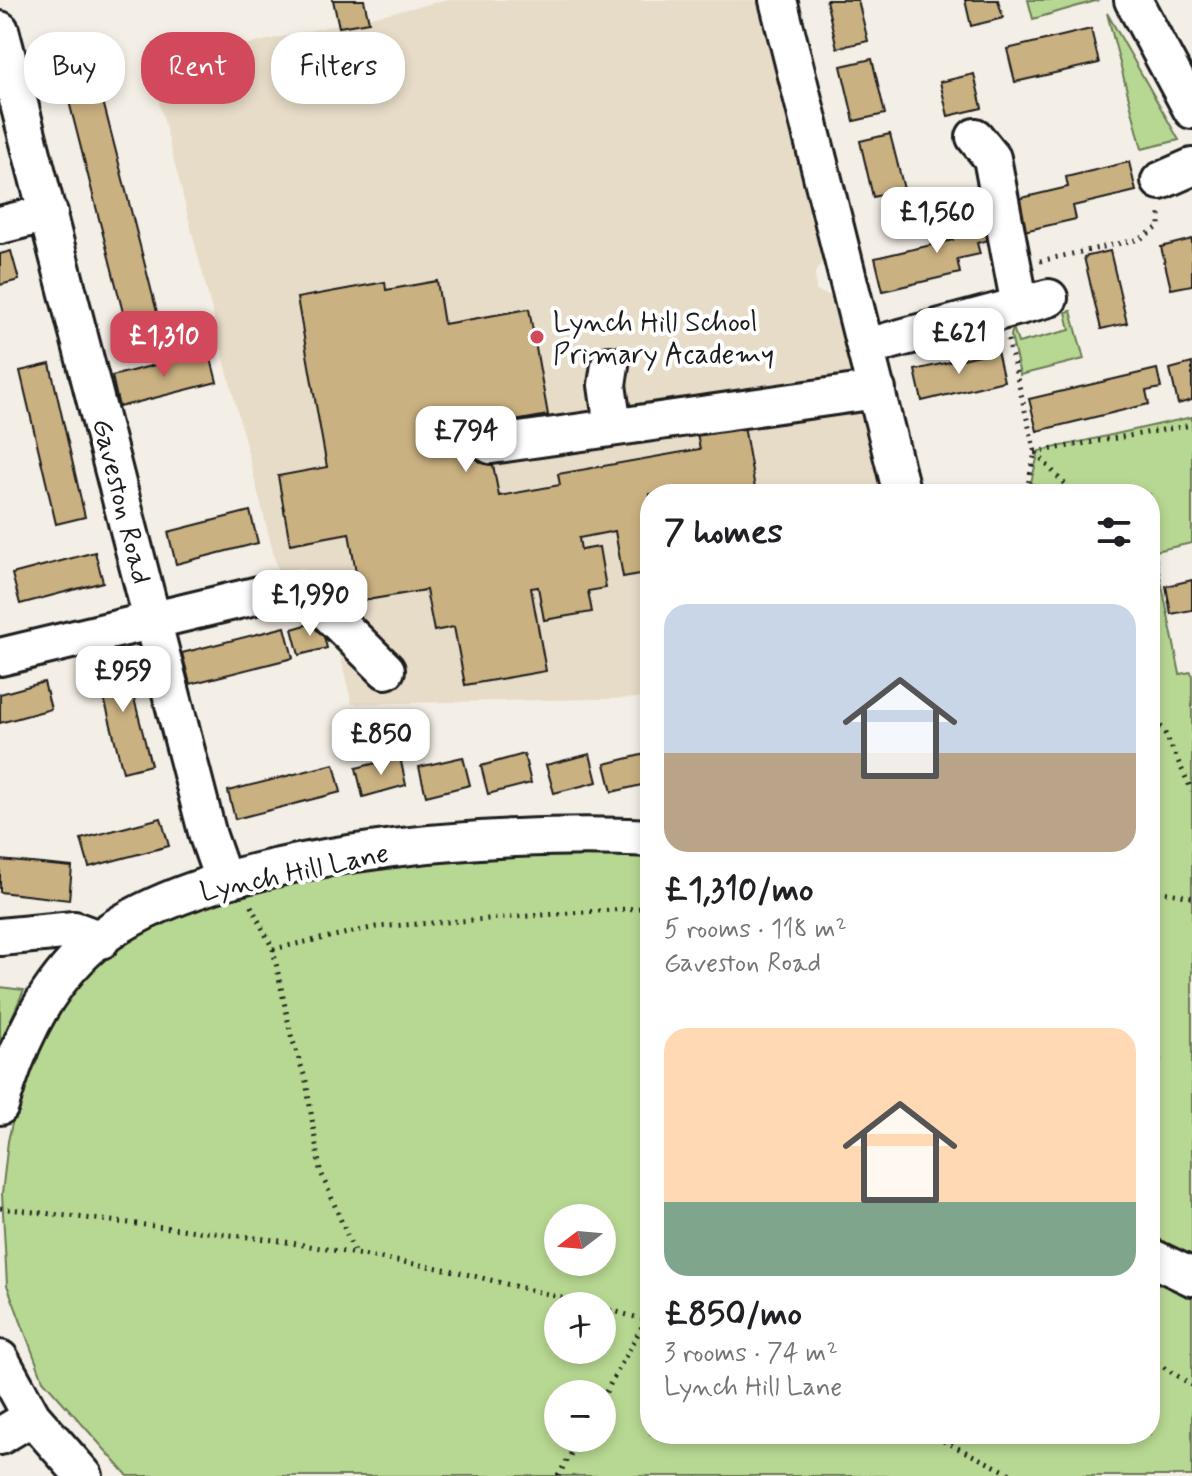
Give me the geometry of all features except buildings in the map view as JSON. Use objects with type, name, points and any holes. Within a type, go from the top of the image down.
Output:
[{"type":"street","points":[[778,0],[900,484]]},
{"type":"street","points":[[1133,0],[1192,110]]},
{"type":"street","name":"Gaveston Road","points":[[0,30],[208,836],[229,878]]},
{"type":"street","points":[[867,347],[1023,305],[1012,267],[992,158],[975,137]]},
{"type":"street","points":[[0,225],[49,213]]},
{"type":"street","points":[[610,365],[607,385],[613,427]]},
{"type":"street","points":[[491,445],[877,390]]},
{"type":"street","points":[[0,657],[154,623],[259,595],[311,596],[386,670]]},
{"type":"street","name":"Lynch Hill Lane","points":[[0,1106],[34,1014],[83,952],[147,907],[229,878],[335,857],[474,840],[640,838]]},
{"type":"street","points":[[0,937],[74,930],[101,940]]},
{"type":"street","points":[[1160,1262],[1192,1277]]},
{"type":"street","points":[[0,1359],[32,1417],[84,1476]]},
{"type":"street","points":[[0,1436],[32,1417]]},
{"type":"path","points":[[1012,267],[1140,239],[1160,226],[1176,174]]},
{"type":"path","points":[[1023,305],[1035,452],[1028,484]]},
{"type":"path","points":[[1035,452],[1192,425]]},
{"type":"path","points":[[1035,452],[1065,484]]},
{"type":"path","points":[[1160,726],[1192,791]]},
{"type":"path","points":[[229,878],[273,949],[291,1035],[306,1081],[320,1170],[355,1254]]},
{"type":"path","points":[[1160,892],[1192,897]]},
{"type":"path","points":[[273,949],[376,927],[640,908]]},
{"type":"path","points":[[0,1208],[274,1240],[450,1270],[544,1293]]},
{"type":"path","points":[[616,1312],[640,1318]]},
{"type":"path","points":[[613,1380],[640,1334]]},
{"type":"path","points":[[1160,1365],[1192,1385]]},
{"type":"path","points":[[949,1444],[1015,1476]]},
{"type":"path","points":[[558,1476],[572,1452]]},
{"type":"shaded area","name":"Lynch Hill School Primary Academy","points":[[447,0],[770,0],[832,248],[815,273],[816,291],[846,300],[862,367],[841,387],[873,413],[891,484],[640,484],[640,698],[352,704],[330,615],[320,601],[327,582],[301,568],[280,573],[160,104],[255,104],[255,43],[271,39],[271,104],[405,104],[405,32],[303,32]]},
{"type":"green space","points":[[1028,0],[1099,0],[1033,19]]},
{"type":"green space","points":[[1107,13],[1179,140],[1142,149]]},
{"type":"green space","points":[[1071,311],[1084,359],[1020,375],[1011,336],[1013,327],[1018,343],[1070,330],[1066,312]]},
{"type":"green space","points":[[1192,417],[1192,543],[1160,550],[1160,484],[1031,484],[1039,451]]},
{"type":"green space","points":[[1160,576],[1180,674],[1191,672],[1192,676],[1192,1255],[1160,1241]]},
{"type":"green space","points":[[534,843],[640,851],[640,1444],[1160,1444],[1160,1277],[1192,1291],[1192,1476],[128,1476],[43,1380],[7,1285],[2,1194],[8,1141],[24,1071],[77,973],[160,911],[257,878]]},
{"type":"green space","points":[[0,987],[24,990],[0,1044]]},
{"type":"place","name":"Lynch Hill School Primary Academy","points":[[537,337]]}]
